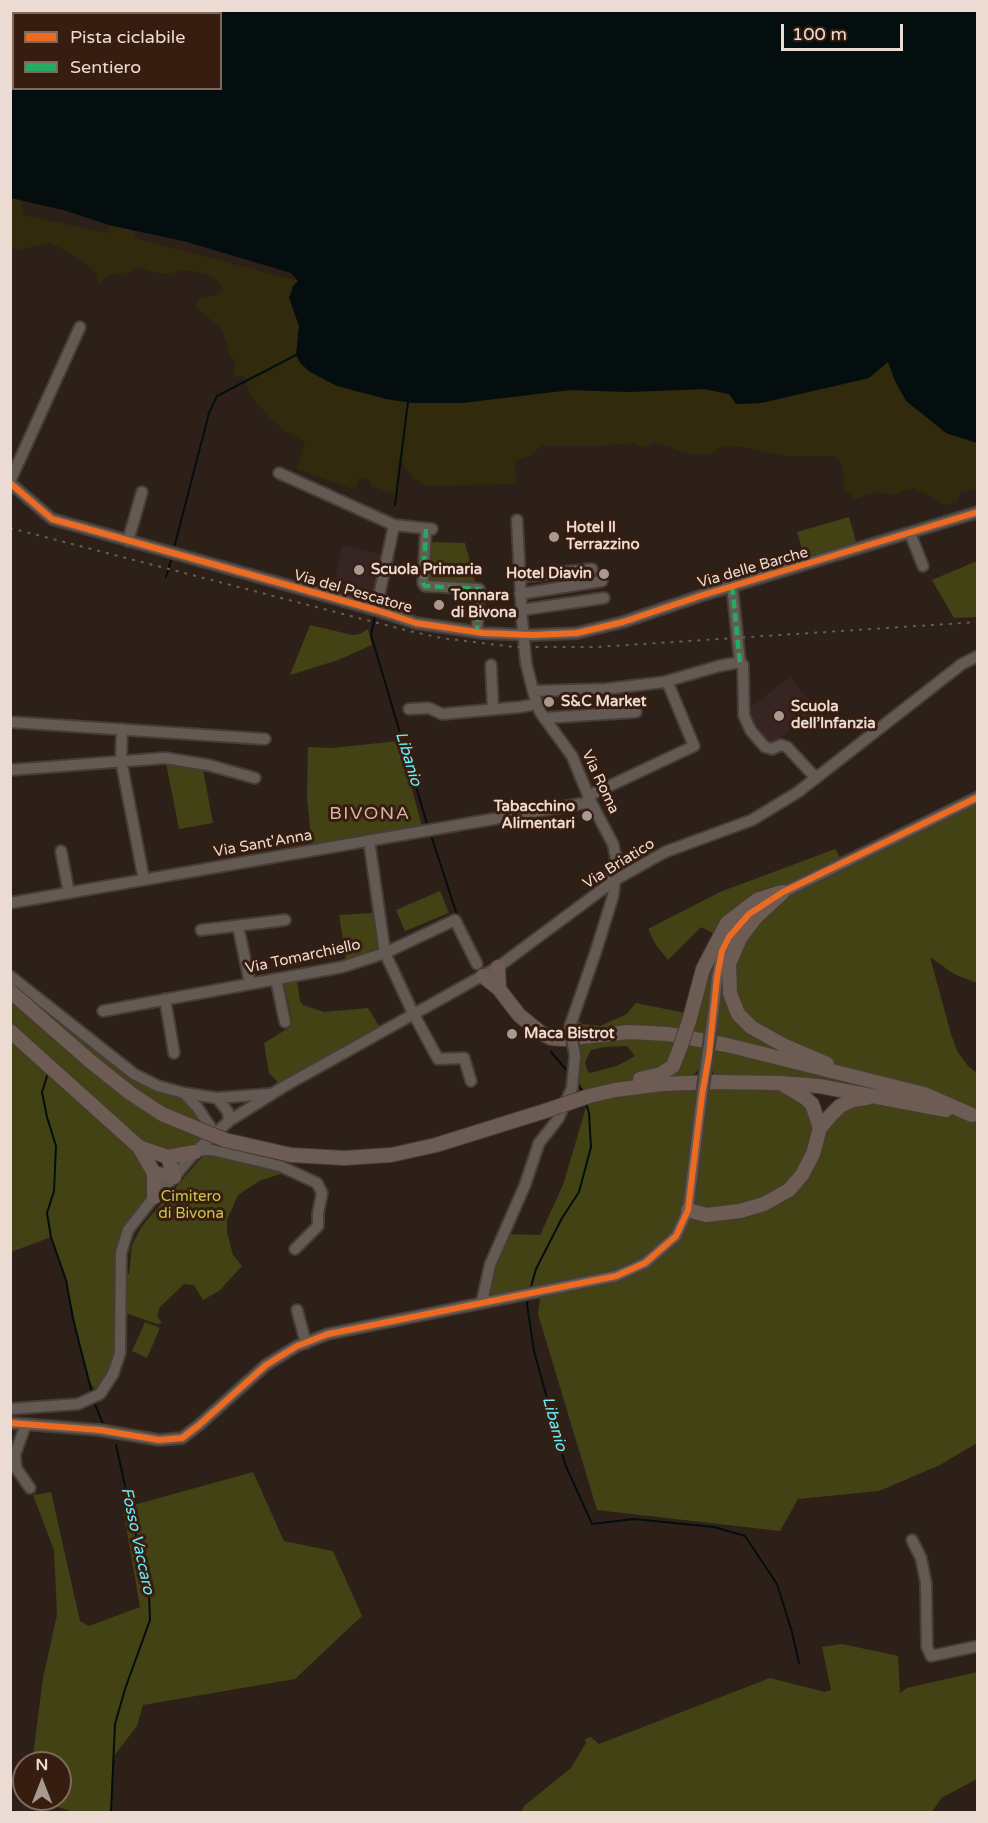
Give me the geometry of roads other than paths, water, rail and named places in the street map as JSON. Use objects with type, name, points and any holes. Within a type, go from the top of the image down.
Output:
[{"type":"main road","points":[[615,1090],[625,1082],[661,1074],[673,1066],[690,1018],[703,969],[727,923],[757,900],[783,892]]},
{"type":"main road","points":[[783,892],[752,922],[733,952],[728,977],[730,993],[738,1014],[762,1035],[862,1079]]},
{"type":"main road","points":[[498,967],[499,989]]},
{"type":"main road","points":[[480,970],[499,989],[519,1015],[551,1038],[563,1039],[629,1032],[668,1034],[727,1045],[924,1094],[975,1115]]},
{"type":"main road","points":[[10,991],[130,1094],[162,1114],[225,1140],[291,1155],[344,1158],[391,1155],[436,1145],[589,1096],[662,1084],[781,1083],[819,1086],[975,1115]]},
{"type":"main road","points":[[10,1031],[139,1147],[154,1173],[154,1197]]},
{"type":"main road","points":[[688,1210],[706,1215],[740,1211],[764,1203],[789,1190],[802,1175],[813,1154],[820,1128],[818,1116],[812,1104],[781,1083]]},
{"type":"main road","points":[[820,1128],[840,1106],[854,1100],[881,1097]]},
{"type":"main road","points":[[139,1147],[168,1157],[199,1148]]},
{"type":"main road","points":[[154,1173],[174,1177],[168,1157]]},
{"type":"street","points":[[10,482],[80,327]]},
{"type":"street","points":[[279,473],[394,525],[429,529],[423,583],[425,586],[479,589],[477,632]]},
{"type":"street","name":"Via del Pescatore","points":[[10,482],[52,519],[416,623],[477,632],[529,635]]},
{"type":"street","points":[[128,541],[142,492]]},
{"type":"street","name":"Via delle Barche","points":[[529,635],[577,633],[623,622],[732,586],[978,512]]},
{"type":"street","name":"Via Roma","points":[[482,1302],[490,1265],[525,1185],[539,1143],[558,1119],[572,1084],[575,1056],[570,1026],[613,896],[611,883],[616,858],[613,844],[590,799],[572,756],[536,704],[526,663],[529,635],[521,610],[517,520]]},
{"type":"street","points":[[376,610],[394,525]]},
{"type":"street","points":[[910,533],[923,566]]},
{"type":"street","points":[[519,577],[592,569]]},
{"type":"street","points":[[520,594],[602,581]]},
{"type":"street","points":[[732,586],[740,662],[743,665],[744,716],[751,731],[765,747],[771,750],[781,745],[787,747],[815,777]]},
{"type":"street","points":[[521,610],[604,598]]},
{"type":"street","name":"Via Briatico","points":[[10,1409],[78,1404],[93,1397],[113,1374],[120,1353],[121,1253],[128,1230],[154,1197],[199,1148],[228,1121],[413,1013],[480,970],[498,967],[611,883],[665,852],[752,820],[798,792],[962,664],[978,656]]},
{"type":"street","points":[[533,691],[606,689],[667,681],[740,662]]},
{"type":"street","points":[[491,665],[493,710]]},
{"type":"street","name":"Via Sant'Anna","points":[[10,903],[590,799],[694,746],[667,681]]},
{"type":"street","points":[[409,709],[429,708],[442,714],[536,704]]},
{"type":"street","points":[[544,718],[636,712]]},
{"type":"street","points":[[10,722],[265,739]]},
{"type":"street","points":[[122,729],[121,760],[144,880]]},
{"type":"street","points":[[10,770],[165,758],[208,765],[255,778]]},
{"type":"street","points":[[10,1423],[100,1430],[159,1440],[182,1437],[199,1425],[266,1365],[328,1334],[616,1276],[645,1263],[676,1236],[688,1210],[717,977],[722,951],[729,937],[749,914],[783,892],[978,796]]},
{"type":"street","points":[[369,840],[385,953],[438,1059],[464,1058],[471,1081]]},
{"type":"street","points":[[61,851],[69,893]]},
{"type":"street","points":[[201,930],[285,920]]},
{"type":"street","name":"Via Tomarchiello","points":[[103,1011],[342,967],[385,953],[455,920],[480,970]]},
{"type":"street","points":[[238,926],[250,984]]},
{"type":"street","points":[[10,976],[134,1074],[158,1086],[218,1098],[271,1094]]},
{"type":"street","points":[[276,979],[285,1022]]},
{"type":"street","points":[[165,999],[174,1053]]},
{"type":"street","points":[[184,1093],[210,1128],[199,1148],[280,1166],[317,1183],[322,1193],[318,1226],[295,1249]]},
{"type":"street","points":[[204,1117],[228,1121],[228,1112],[218,1098]]},
{"type":"street","points":[[297,1310],[306,1343]]},
{"type":"street","points":[[26,1424],[15,1454],[16,1468],[30,1488]]},
{"type":"street","points":[[912,1540],[921,1558],[926,1583],[927,1647],[931,1656],[978,1646]]},
{"type":"waterway","points":[[174,548],[209,413],[217,396],[296,355]]},
{"type":"waterway","name":"Libanio","points":[[395,505],[408,402]]},
{"type":"waterway","points":[[166,577],[172,557]]},
{"type":"waterway","name":"Libanio","points":[[375,616],[371,635],[428,827]]},
{"type":"waterway","name":"Libanio","points":[[430,832],[458,918]]},
{"type":"waterway","name":"Libanio","points":[[551,1052],[569,1073]]},
{"type":"waterway","name":"Fosso Vaccaro","points":[[47,1076],[42,1092],[56,1146],[54,1191],[47,1213],[51,1237],[66,1280],[73,1319],[92,1393]]},
{"type":"waterway","name":"Libanio","points":[[576,1081],[583,1092]]},
{"type":"waterway","name":"Libanio","points":[[530,1290],[536,1269],[562,1218],[579,1192],[591,1147],[589,1113],[586,1103]]},
{"type":"waterway","name":"Libanio","points":[[528,1298],[534,1351],[565,1464],[592,1524],[634,1519],[714,1527],[745,1536],[777,1584],[799,1663]]},
{"type":"waterway","name":"Fosso Vaccaro","points":[[94,1402],[103,1424]]},
{"type":"waterway","name":"Fosso Vaccaro","points":[[111,1812],[115,1724],[150,1620],[149,1594],[116,1445]]},
{"type":"railway","points":[[10,528],[409,631],[441,638],[514,647],[597,647],[978,622]]},
{"type":"place","name":"Hotel Il Terrazzino","points":[[554,537]]},
{"type":"place","name":"Scuola Primaria","points":[[359,570]]},
{"type":"place","name":"Hotel Diavin","points":[[604,574]]},
{"type":"place","name":"Tonnara di Bivona","points":[[439,605]]},
{"type":"place","name":"S&C Market","points":[[549,702]]},
{"type":"place","name":"Scuola dell’Infanzia","points":[[779,716]]},
{"type":"place","name":"Tabacchino Alimentari","points":[[587,816]]},
{"type":"place","name":"Maca Bistrot","points":[[512,1034]]},
{"type":"district","name":"BIVONA","points":[[370,814]]},
{"type":"park label","name":"Cimitero di Bivona","points":[[191,1206]]}]
